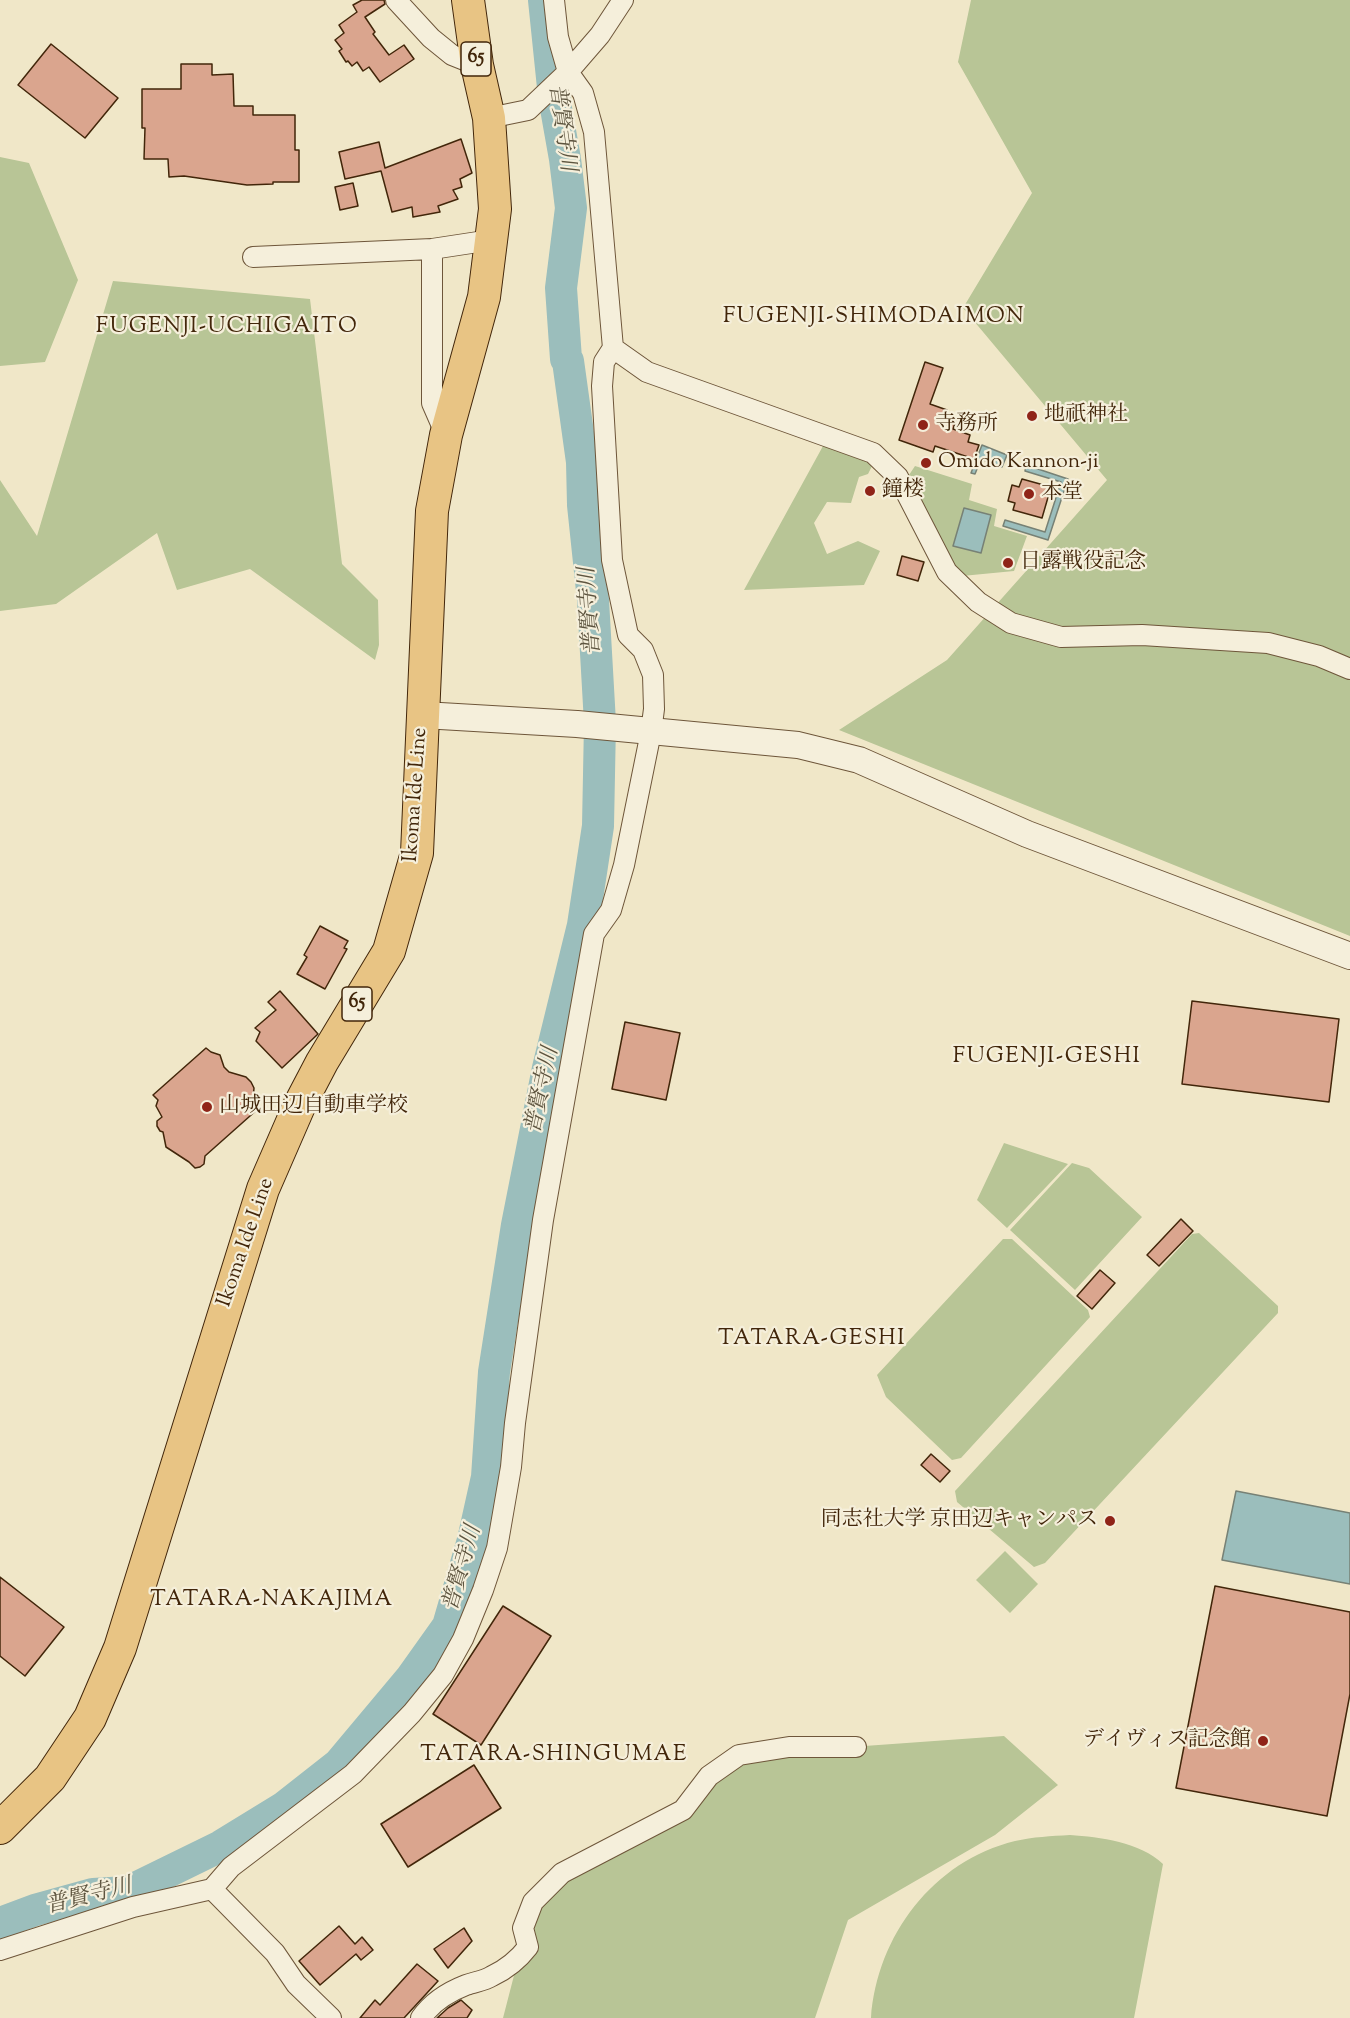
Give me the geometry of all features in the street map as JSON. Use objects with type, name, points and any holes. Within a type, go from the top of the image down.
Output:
[{"type":"main road","name":"Ikoma Ide Line","points":[[2,1822],[50,1778],[90,1718],[120,1648],[263,1189],[300,1104],[322,1062],[389,951],[417,853],[432,511],[446,435],[484,297],[495,209],[489,118],[477,65],[468,0]]},
{"type":"street","points":[[396,0],[438,44],[452,55],[477,65]]},
{"type":"street","points":[[0,1950],[133,1907],[212,1888],[231,1867],[353,1774],[412,1713],[443,1675],[463,1639],[497,1548],[511,1467],[514,1423],[543,1220],[594,934],[611,910],[624,865],[645,731],[654,709],[653,675],[643,651],[628,635],[612,560],[602,386],[604,362],[613,348],[594,132],[583,93],[568,72],[558,37],[554,0]]},
{"type":"street","points":[[489,118],[528,110],[568,72],[600,35],[623,0]]},
{"type":"street","points":[[254,257],[432,249],[491,240]]},
{"type":"street","points":[[432,249],[432,403],[446,435]]},
{"type":"street","points":[[613,348],[647,372],[873,453],[898,477],[947,573],[978,603],[1011,622],[1061,637],[1142,635],[1268,643],[1319,656],[1350,669]]},
{"type":"street","points":[[423,715],[577,724],[798,745],[859,760],[1027,834],[1350,956]]},
{"type":"street","points":[[421,2018],[429,2007],[446,1994],[490,1977],[518,1960],[528,1947],[523,1928],[533,1902],[562,1873],[683,1810],[709,1776],[739,1755],[789,1747],[856,1747]]},
{"type":"street","points":[[212,1888],[275,1953],[296,1984],[331,2018]]},
{"type":"green space","points":[[971,0],[1350,0],[1350,936],[839,730],[947,660],[1107,480],[963,308],[1032,193],[958,62]]},
{"type":"green space","points":[[0,157],[29,163],[78,280],[45,362],[0,366]]},
{"type":"green space","points":[[113,281],[310,299],[342,564],[378,600],[379,645],[375,660],[250,569],[177,590],[157,533],[56,604],[0,611],[0,480],[37,536]]},
{"type":"green space","points":[[823,446],[875,460],[868,474],[859,477],[851,503],[827,502],[814,523],[827,554],[858,541],[880,551],[864,585],[744,590]]},
{"type":"green space","points":[[915,466],[972,484],[969,500],[997,509],[994,526],[1027,536],[1014,571],[962,576],[955,570],[907,478]]},
{"type":"green space","points":[[1004,1143],[1068,1164],[1007,1228],[977,1200]]},
{"type":"green space","points":[[1072,1163],[1089,1168],[1142,1217],[1075,1290],[1010,1230]]},
{"type":"green space","points":[[1199,1233],[1278,1306],[1278,1313],[1045,1563],[1034,1567],[957,1502],[955,1491],[1192,1234]]},
{"type":"green space","points":[[1003,1239],[1012,1239],[1088,1310],[1090,1317],[961,1458],[952,1460],[886,1397],[877,1375]]},
{"type":"green space","points":[[1005,1551],[1038,1584],[1010,1613],[976,1580]]},
{"type":"green space","points":[[1004,1736],[1058,1785],[995,1835],[848,1920],[815,2018],[503,2018],[533,1902],[683,1810],[739,1755]]},
{"type":"green space","points":[[1070,1835],[1119,1842],[1143,1850],[1163,1864],[1134,2018],[871,2018],[884,1959],[914,1906],[935,1884],[959,1866],[986,1851],[1015,1841]]},
{"type":"water","points":[[982,445],[1007,455],[1002,467],[981,459],[975,474],[971,473]]},
{"type":"water","points":[[1026,465],[1068,479],[1048,540],[1003,526],[1005,520],[1045,532],[1061,482],[1025,471]]},
{"type":"water","points":[[964,508],[991,515],[981,553],[953,546]]},
{"type":"water","points":[[1236,1491],[1350,1513],[1350,1584],[1222,1560]]},
{"type":"building","points":[[362,0],[384,0],[385,4],[365,17],[375,32],[373,34],[389,55],[404,45],[414,59],[380,82],[369,67],[363,71],[357,62],[352,66],[348,61],[346,62],[339,51],[342,49],[335,40],[344,33],[339,25],[357,12],[353,5]]},
{"type":"building","points":[[51,44],[118,98],[85,138],[18,85]]},
{"type":"building","points":[[181,64],[212,64],[212,75],[233,74],[234,106],[253,106],[253,115],[295,115],[295,150],[299,150],[299,182],[247,185],[184,176],[169,177],[168,159],[144,159],[145,128],[142,128],[142,89],[181,89]]},
{"type":"building","points":[[461,139],[472,173],[460,179],[462,187],[453,190],[458,199],[438,206],[440,212],[413,217],[412,207],[392,212],[381,171],[345,179],[339,152],[379,142],[385,168]]},
{"type":"building","points":[[353,183],[358,206],[340,210],[335,187]]},
{"type":"building","points":[[925,362],[943,368],[930,404],[947,410],[945,416],[956,420],[953,429],[970,435],[968,442],[979,445],[974,459],[935,446],[933,452],[899,440]]},
{"type":"building","name":"本堂","points":[[1022,479],[1051,487],[1042,518],[1013,510],[1015,503],[1008,501],[1012,485],[1019,487]]},
{"type":"building","points":[[902,556],[924,562],[918,581],[897,575]]},
{"type":"building","points":[[320,926],[348,941],[344,948],[347,949],[325,989],[297,974],[307,957],[304,955]]},
{"type":"building","points":[[280,991],[318,1034],[282,1068],[256,1041],[260,1032],[255,1028],[276,1010],[268,1002]]},
{"type":"building","points":[[1192,1001],[1339,1019],[1329,1102],[1182,1084]]},
{"type":"building","points":[[625,1022],[680,1033],[666,1100],[612,1089]]},
{"type":"building","name":"山城田辺自動車学校","points":[[206,1048],[220,1055],[224,1067],[229,1072],[246,1077],[251,1082],[254,1088],[253,1100],[259,1108],[205,1156],[204,1164],[195,1168],[166,1147],[163,1132],[157,1126],[157,1121],[162,1117],[156,1106],[158,1100],[153,1095]]},
{"type":"building","points":[[1181,1219],[1193,1231],[1159,1266],[1147,1255]]},
{"type":"building","points":[[1100,1270],[1115,1283],[1092,1309],[1077,1296]]},
{"type":"building","points":[[931,1454],[950,1471],[940,1482],[921,1465]]},
{"type":"building","points":[[0,1577],[64,1627],[25,1676],[0,1656]]},
{"type":"building","name":"デイヴィス記念館","points":[[1215,1586],[1350,1612],[1350,1694],[1327,1816],[1176,1788]]},
{"type":"building","points":[[503,1606],[551,1636],[481,1745],[433,1714]]},
{"type":"building","points":[[474,1765],[501,1808],[408,1867],[381,1824]]},
{"type":"building","points":[[339,1926],[355,1944],[362,1937],[373,1950],[361,1960],[356,1954],[320,1985],[299,1961]]},
{"type":"building","points":[[464,1928],[472,1941],[448,1968],[434,1949]]},
{"type":"building","points":[[417,1964],[438,1981],[404,2018],[360,2018],[375,2000],[380,2005]]},
{"type":"building","points":[[461,2000],[472,2010],[467,2018],[437,2018],[448,2008]]},
{"type":"waterway","name":"普賢寺川","points":[[0,1923],[35,1910],[93,1894],[127,1892],[221,1846],[283,1808],[339,1764],[411,1678],[448,1626],[473,1540],[487,1477],[494,1372],[517,1225],[548,1068],[583,925],[598,826],[600,723],[593,600],[583,505],[582,462],[566,359],[561,288],[571,208],[554,97],[544,0]]},
{"type":"place","name":"地祇神社","points":[[1032,416]]},
{"type":"place","name":"寺務所","points":[[923,425]]},
{"type":"place","name":"Omido Kannon-ji","points":[[926,463]]},
{"type":"place","name":"鐘楼","points":[[870,491]]},
{"type":"place","name":"本堂","points":[[1029,494]]},
{"type":"place","name":"日露戦役記念","points":[[1008,563]]},
{"type":"place","name":"山城田辺自動車学校","points":[[207,1107]]},
{"type":"place","name":"同志社大学 京田辺キャンパス","points":[[1110,1521]]},
{"type":"place","name":"デイヴィス記念館","points":[[1263,1741]]},
{"type":"district","name":"FUGENJI-SHIMODAIMON","points":[[874,318]]},
{"type":"district","name":"FUGENJI-UCHIGAITO","points":[[227,328]]},
{"type":"district","name":"FUGENJI-GESHI","points":[[1047,1058]]},
{"type":"district","name":"TATARA-GESHI","points":[[812,1340]]},
{"type":"district","name":"TATARA-NAKAJIMA","points":[[272,1601]]},
{"type":"district","name":"TATARA-SHINGUMAE","points":[[554,1756]]}]
